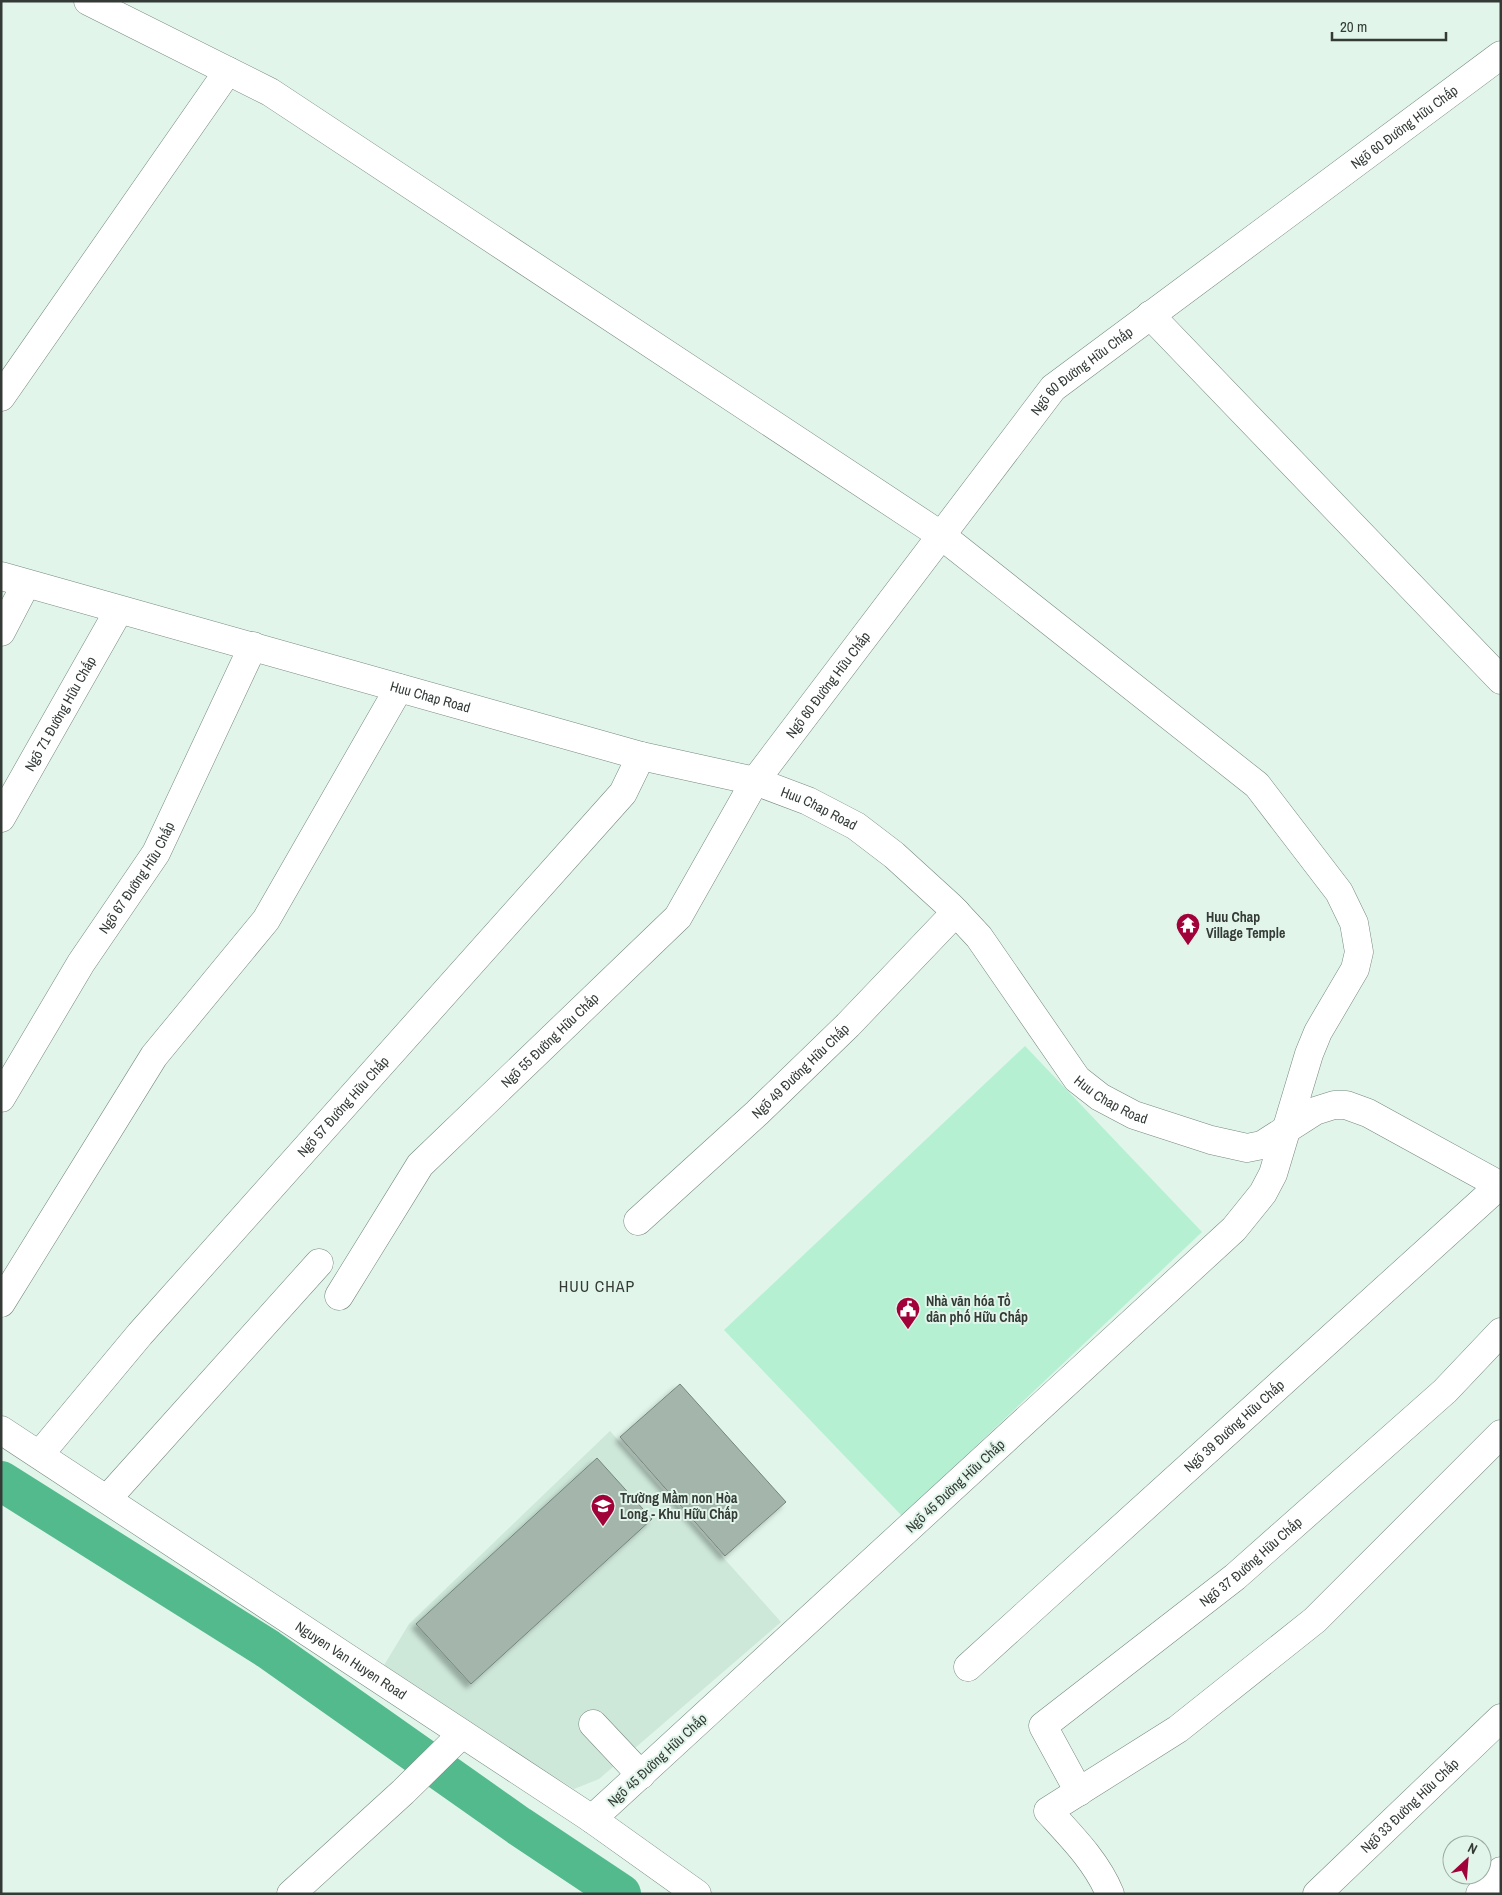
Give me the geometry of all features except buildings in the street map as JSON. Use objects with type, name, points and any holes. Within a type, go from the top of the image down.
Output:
[{"type":"street","name":"Ngõ 45 Đường Hữu Chấp","points":[[88,1],[270,92],[942,536],[1258,785],[1339,892],[1354,923],[1359,952],[1355,969],[1318,1032],[1309,1054],[1273,1174],[1263,1193],[1234,1229],[592,1819]]},
{"type":"street","name":"Ngõ 60 Đường Hữu Chấp","points":[[755,781],[1053,388],[1501,54]]},
{"type":"street","points":[[1,397],[228,71]]},
{"type":"street","points":[[1150,315],[1501,680]]},
{"type":"street","points":[[1,632],[14,580]]},
{"type":"street","name":"Huu Chap Road","points":[[14,580],[640,756],[755,781],[808,801],[856,826],[894,855],[956,912],[979,938],[1077,1079],[1100,1097],[1134,1114],[1211,1140],[1247,1148],[1262,1145],[1315,1111],[1334,1104],[1346,1106],[1385,1122],[1500,1186]]},
{"type":"street","name":"Ngõ 71 Đường Hữu Chấp","points":[[1,818],[119,610]]},
{"type":"street","name":"Ngõ 67 Đường Hữu Chấp","points":[[1,1098],[81,963],[156,853],[253,646]]},
{"type":"street","points":[[1,1304],[154,1056],[266,920],[399,688]]},
{"type":"street","name":"Ngõ 57 Đường Hữu Chấp","points":[[40,1454],[140,1334],[623,793],[640,756]]},
{"type":"street","name":"Ngõ 55 Đường Hữu Chấp","points":[[339,1296],[420,1165],[678,917],[755,781]]},
{"type":"street","name":"Ngõ 49 Đường Hữu Chấp","points":[[638,1221],[827,1045],[956,912]]},
{"type":"street","name":"Ngõ 39 Đường Hữu Chấp","points":[[968,1667],[1500,1186]]},
{"type":"street","points":[[108,1498],[211,1386],[318,1263]]},
{"type":"street","name":"Ngõ 37 Đường Hữu Chấp","points":[[1079,1792],[1043,1726],[1235,1578],[1445,1391],[1501,1332]]},
{"type":"street","name":"Nguyen Van Huyen Road","points":[[1,1430],[108,1498],[462,1735],[592,1819],[698,1894]]},
{"type":"street","points":[[1110,1894],[1105,1882],[1078,1844],[1048,1811],[1178,1729],[1315,1620],[1501,1434]]},
{"type":"street","name":"Ngõ 33 Đường Hữu Chấp","points":[[1317,1894],[1501,1718]]},
{"type":"street","points":[[593,1724],[641,1775]]},
{"type":"street","points":[[292,1894],[462,1735]]},
{"type":"street","points":[[1480,1894],[1501,1871]]},
{"type":"shaded area","name":"Trường Mầm non Hòa Long - Khu Hữu Chấp","points":[[610,1431],[781,1622],[599,1779],[574,1789],[383,1667],[409,1624]]},
{"type":"green space","points":[[1025,1046],[1202,1232],[902,1516],[724,1330]]},
{"type":"waterway","points":[[1,1481],[268,1649],[519,1826],[621,1894]]},
{"type":"place","name":"Huu Chap Village Temple","points":[[1188,946]]},
{"type":"place","name":"Nhà văn hóa Tổ dân phố Hữu Chấp","points":[[908,1330]]},
{"type":"place","name":"Trường Mầm non Hòa Long - Khu Hữu Chấp","points":[[603,1527]]},
{"type":"district","name":"HUU CHAP","points":[[597,1286]]}]
